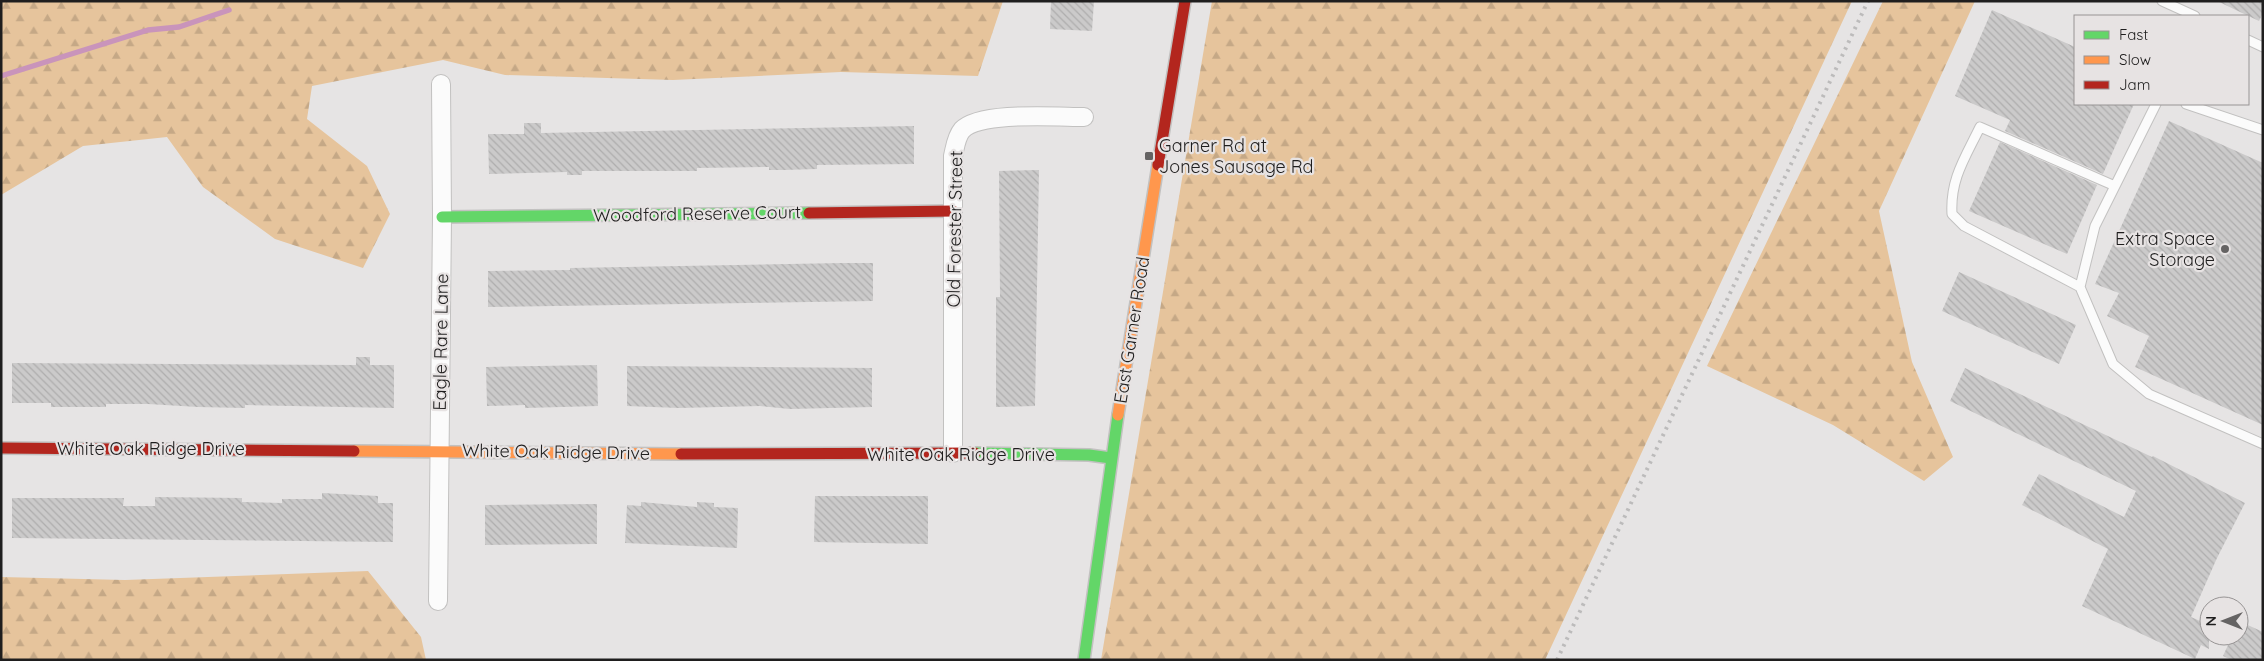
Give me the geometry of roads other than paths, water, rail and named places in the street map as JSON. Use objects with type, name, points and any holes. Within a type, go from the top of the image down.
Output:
[{"type":"street","name":"East Garner Road","points":[[1084,660],[1112,458],[1185,1]]},
{"type":"street","name":"Eagle Rare Lane","points":[[438,601],[442,217],[441,84]]},
{"type":"street","name":"Old Forester Street","points":[[953,454],[953,156],[962,131],[981,121],[996,118],[1084,117]]},
{"type":"street","name":"Woodford Reserve Court","points":[[442,217],[953,211]]},
{"type":"street","name":"White Oak Ridge Drive","points":[[1,448],[768,455],[953,454],[1112,458]]},
{"type":"lane","points":[[2162,1],[2193,15]]},
{"type":"lane","points":[[2249,40],[2263,47]]},
{"type":"lane","points":[[2156,105],[2095,226],[2080,287],[2113,364],[2149,394],[2263,444]]},
{"type":"lane","points":[[2189,105],[2263,130]]},
{"type":"lane","points":[[2080,287],[1964,226],[1952,214],[1951,195],[1956,174],[1980,128],[2115,186]]},
{"type":"waterway","points":[[1,76],[148,30],[179,27],[229,10]]},
{"type":"railway","points":[[1557,660],[1868,1]]},
{"type":"place","name":"Garner Rd at Jones Sausage Rd","points":[[1149,156]]},
{"type":"place","name":"Extra Space Storage","points":[[2225,249]]}]
